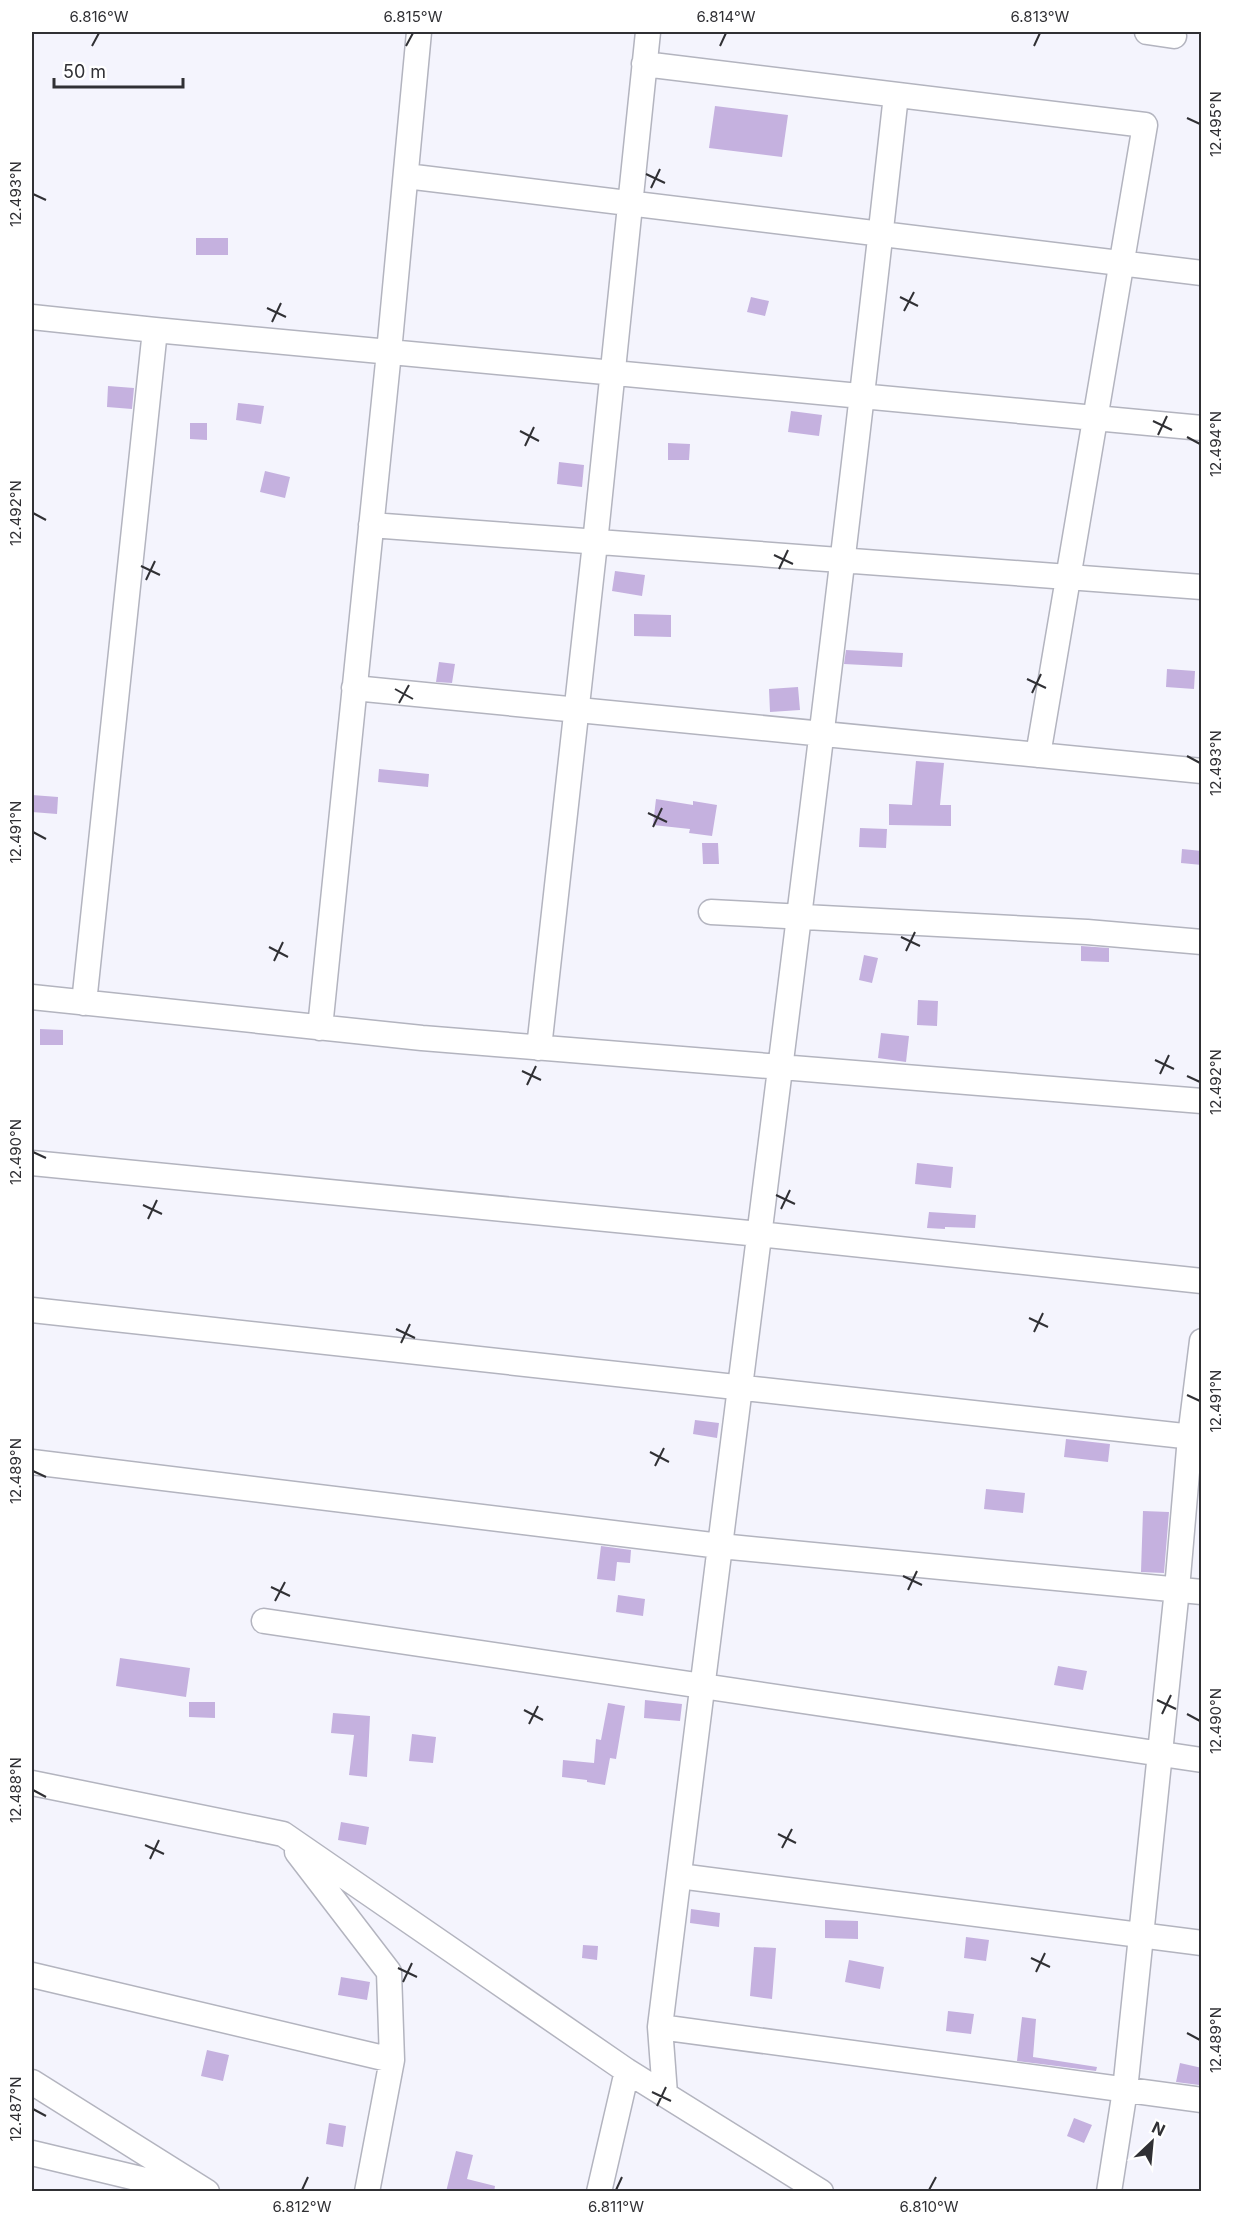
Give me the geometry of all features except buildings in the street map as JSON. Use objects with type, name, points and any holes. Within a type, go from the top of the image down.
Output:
[{"type":"street","points":[[320,1028],[419,32]]},
{"type":"street","points":[[539,1048],[595,543],[648,32]]},
{"type":"street","points":[[1147,32],[1173,36]]},
{"type":"street","points":[[644,64],[1145,125],[1038,755]]},
{"type":"street","points":[[664,2094],[660,2027],[782,1067],[798,917],[863,396],[896,95]]},
{"type":"street","points":[[406,176],[1202,273]]},
{"type":"street","points":[[32,316],[156,330],[1202,428]]},
{"type":"street","points":[[84,1003],[156,330]]},
{"type":"street","points":[[371,525],[1202,587]]},
{"type":"street","points":[[354,688],[1202,771]]},
{"type":"street","points":[[711,912],[1087,932],[1202,942]]},
{"type":"street","points":[[32,997],[320,1028],[539,1048],[1202,1101]]},
{"type":"street","points":[[32,1163],[759,1234],[1202,1281]]},
{"type":"street","points":[[32,1310],[1196,1437]]},
{"type":"street","points":[[1108,2192],[1125,2090],[1177,1589],[1196,1437],[1202,1341]]},
{"type":"street","points":[[32,1462],[720,1546],[1202,1592]]},
{"type":"street","points":[[264,1621],[1202,1760]]},
{"type":"street","points":[[32,1783],[283,1834],[627,2071],[821,2192]]},
{"type":"street","points":[[283,1834],[389,1972],[392,2061],[367,2192]]},
{"type":"street","points":[[679,1876],[1202,1943]]},
{"type":"street","points":[[32,1975],[392,2061]]},
{"type":"street","points":[[660,2027],[1202,2100]]},
{"type":"street","points":[[599,2192],[627,2071]]},
{"type":"street","points":[[32,2082],[207,2192]]},
{"type":"street","points":[[32,2152],[195,2192]]}]
